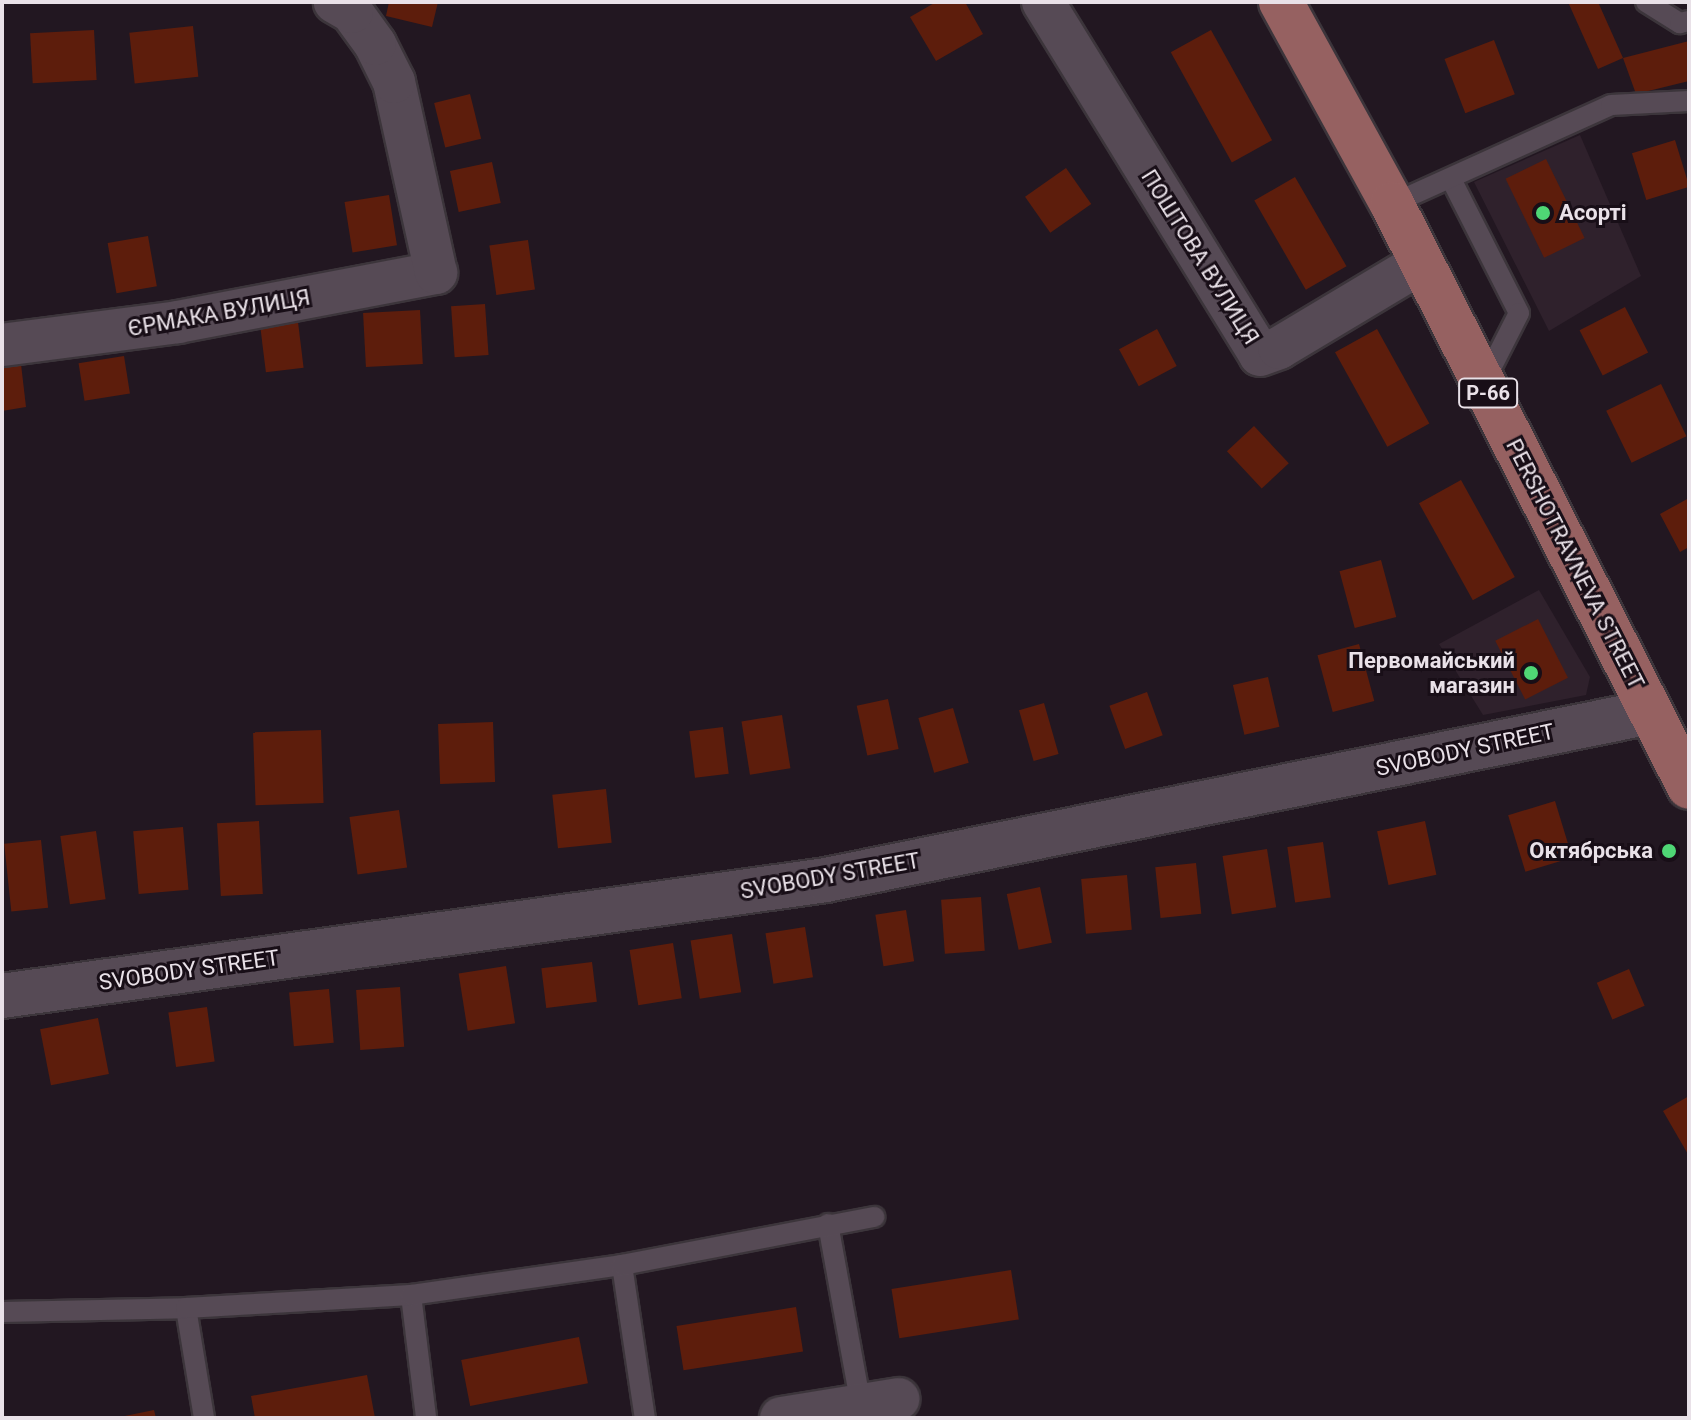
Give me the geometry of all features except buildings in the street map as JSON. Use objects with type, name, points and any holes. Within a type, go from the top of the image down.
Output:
[{"type":"main road","name":"PERSHOTRAVNEVA STREET","points":[[1281,2],[1392,204],[1687,779]]},
{"type":"street","name":"ЄРМАКА ВУЛИЦЯ","points":[[2,345],[178,322],[436,273],[394,82],[375,44],[352,12],[335,2]]},
{"type":"street","name":"ПОШТОВА ВУЛИЦЯ","points":[[1043,2],[1260,355],[1279,348],[1421,263]]},
{"type":"street","name":"SVOBODY STREET","points":[[2,996],[826,880],[1650,712]]},
{"type":"street","points":[[781,1418],[880,1402]]},
{"type":"lane","points":[[1646,2],[1680,23],[1689,21]]},
{"type":"lane","points":[[1392,204],[1611,105],[1689,101]]},
{"type":"lane","points":[[1451,179],[1519,313],[1483,384]]},
{"type":"lane","points":[[2,1312],[186,1308],[411,1295],[622,1265],[874,1217]]},
{"type":"lane","points":[[828,1224],[880,1402]]},
{"type":"lane","points":[[622,1265],[645,1418]]},
{"type":"lane","points":[[411,1295],[426,1418]]},
{"type":"lane","points":[[186,1308],[204,1418]]},
{"type":"shaded area","points":[[1580,135],[1641,276],[1549,331],[1474,182]]},
{"type":"shaded area","points":[[1539,590],[1590,677],[1586,695],[1483,715],[1439,644]]},
{"type":"place","name":"Асорті","points":[[1543,213]]},
{"type":"place","name":"Первомайський магазин","points":[[1531,673]]},
{"type":"place","name":"Октябрська","points":[[1669,851]]}]
